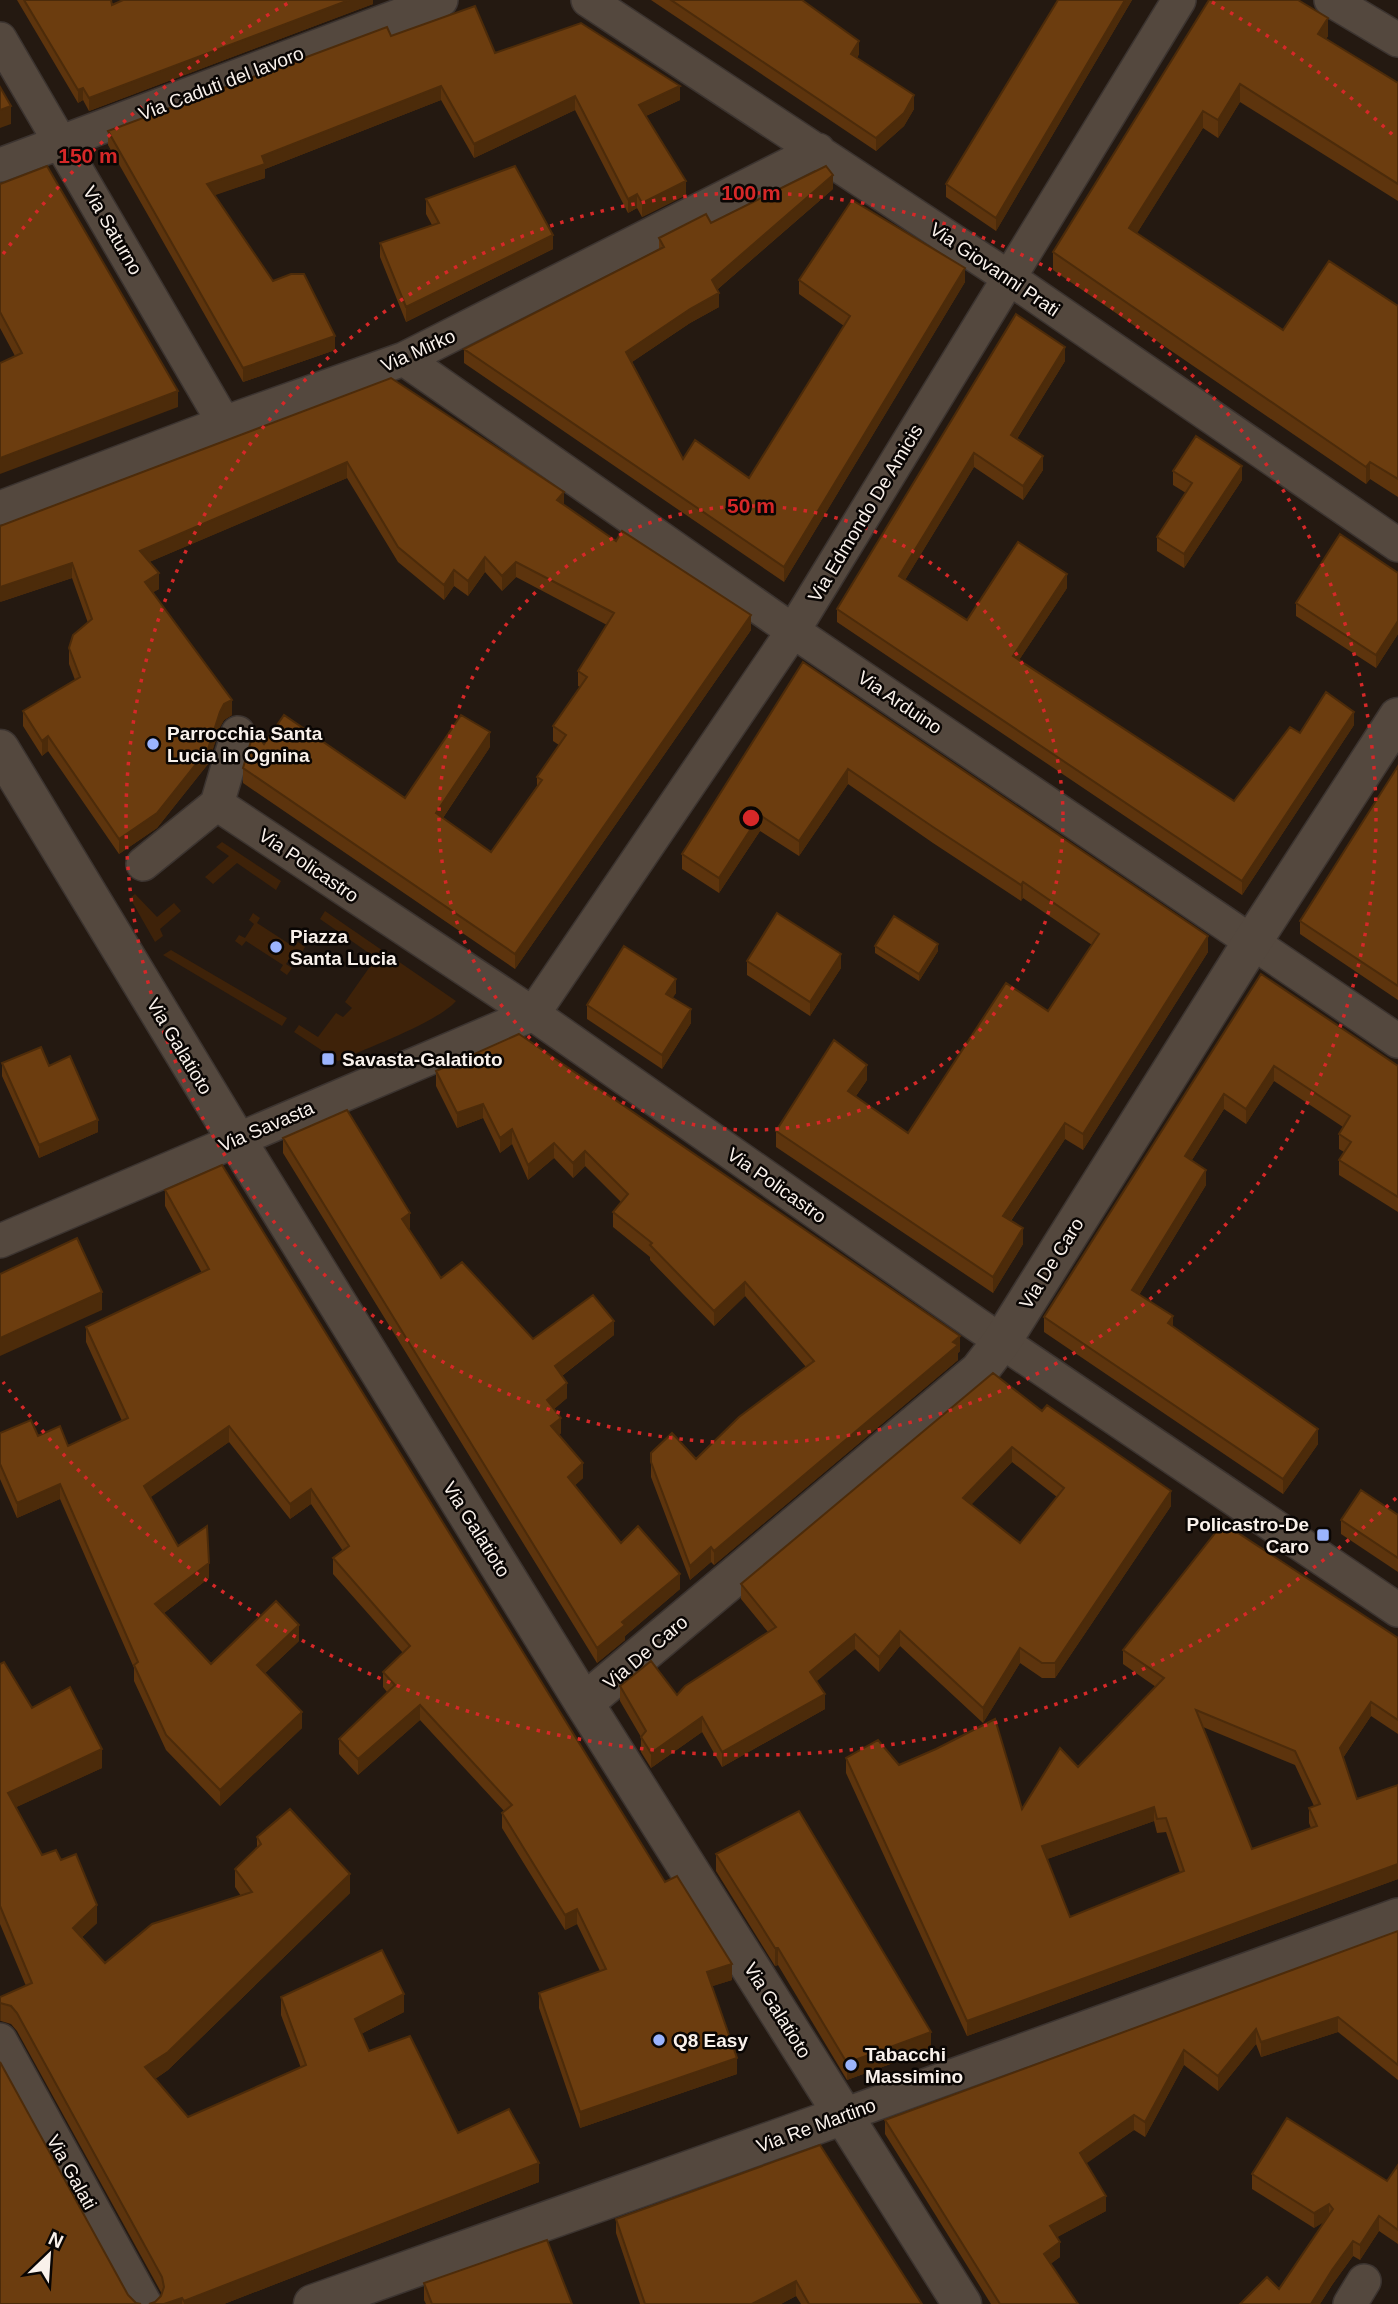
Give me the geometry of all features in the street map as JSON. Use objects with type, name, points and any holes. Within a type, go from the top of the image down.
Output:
[{"type":"main road","name":"Via De Caro","points":[[584,1703],[979,1371],[1002,1341],[1252,942],[1398,718]]},
{"type":"main road","name":"Via Galatioto","points":[[0,749],[236,1139],[584,1703],[962,2304]]},
{"type":"main road","name":"Via Re Martino","points":[[313,2304],[844,2115]]},
{"type":"street","name":"Via Caduti del lavoro","points":[[0,165],[441,0]]},
{"type":"street","name":"Via Giovanni Prati","points":[[588,0],[1008,277],[1398,545]]},
{"type":"street","name":"Via Edmondo De Amicis","points":[[533,1014],[793,631],[1179,0]]},
{"type":"street","points":[[1331,0],[1398,40]]},
{"type":"street","name":"Via Saturno","points":[[0,39],[224,423]]},
{"type":"street","name":"Via Mirko","points":[[0,508],[224,423],[404,359],[818,150]]},
{"type":"street","name":"Via Arduino","points":[[404,359],[793,631],[1398,1041]]},
{"type":"street","points":[[143,864],[217,804],[238,733]]},
{"type":"street","name":"Via Policastro","points":[[217,804],[533,1014],[1002,1341],[1398,1610]]},
{"type":"street","name":"Via Savasta","points":[[0,1241],[533,1014]]},
{"type":"street","name":"Via Re Martino","points":[[844,2115],[1398,1914]]},
{"type":"street","name":"Via Galati","points":[[0,2040],[145,2304]]},
{"type":"shaded area","points":[[222,842],[281,881],[276,890],[237,863],[213,884],[205,877],[229,856],[216,847]]},
{"type":"shaded area","points":[[135,894],[157,917],[174,903],[181,911],[160,929],[163,936],[155,942],[130,898]]},
{"type":"shaded area","points":[[325,911],[456,1001],[418,1026],[338,1061],[294,1032],[299,1025],[318,1037],[336,1013],[343,1017],[352,1008],[345,1002],[376,958],[320,919]]},
{"type":"shaded area","points":[[253,913],[260,918],[257,923],[294,947],[298,942],[305,947],[301,954],[295,951],[286,964],[292,968],[287,975],[280,970],[283,965],[246,941],[242,946],[235,941],[239,935],[245,938],[254,924],[249,920]]},
{"type":"shaded area","points":[[171,950],[287,1018],[282,1026],[163,955]]},
{"type":"building","points":[[24,0],[111,0],[112,5],[123,0],[349,0],[89,98],[83,88],[78,90]]},
{"type":"building","points":[[671,0],[802,0],[859,41],[851,54],[914,95],[904,113],[876,138]]},
{"type":"building","points":[[1058,0],[1125,0],[996,218],[946,184]]},
{"type":"building","points":[[1209,0],[1298,0],[1328,18],[1318,34],[1398,83],[1398,184],[1240,84],[1218,120],[1203,111],[1129,228],[1283,330],[1329,261],[1398,306],[1398,479],[1370,462],[1366,467],[1053,252]]},
{"type":"building","points":[[475,6],[495,53],[581,23],[680,86],[639,105],[686,181],[642,203],[637,194],[628,199],[575,96],[474,144],[441,86],[262,156],[265,164],[207,184],[273,281],[291,274],[304,274],[335,336],[243,368],[108,131],[387,27],[391,36]]},
{"type":"building","points":[[0,87],[11,106],[0,110]]},
{"type":"building","points":[[47,166],[178,391],[0,458],[0,363],[22,353],[0,312],[0,184]]},
{"type":"building","points":[[515,166],[553,235],[406,307],[380,243],[439,223],[426,199]]},
{"type":"building","points":[[826,166],[833,175],[712,280],[719,293],[626,352],[683,459],[695,440],[749,478],[850,316],[799,280],[852,200],[965,268],[784,567],[464,349],[664,247],[659,238],[706,214],[711,223]]},
{"type":"building","points":[[1016,314],[1065,347],[1011,435],[1043,456],[1023,486],[974,453],[899,576],[967,620],[1018,542],[1067,574],[1013,656],[1234,801],[1290,727],[1300,733],[1326,692],[1354,712],[1242,881],[837,609]]},
{"type":"building","points":[[391,378],[564,492],[557,500],[616,541],[622,531],[751,615],[515,954],[243,768],[254,731],[264,744],[284,715],[405,798],[461,715],[490,732],[436,813],[491,852],[542,780],[537,777],[566,735],[553,726],[587,677],[578,671],[614,613],[516,562],[502,576],[485,557],[468,581],[454,570],[444,585],[398,547],[347,462],[140,551],[159,573],[145,582],[232,700],[224,704],[220,712],[208,749],[157,813],[119,839],[48,736],[42,741],[23,711],[80,677],[69,648],[73,635],[92,619],[72,563],[0,587],[0,526]]},
{"type":"building","points":[[1196,436],[1242,466],[1184,554],[1157,537],[1192,483],[1173,471]]},
{"type":"building","points":[[1340,534],[1398,573],[1398,621],[1376,655],[1296,603]]},
{"type":"building","points":[[803,662],[1208,936],[1083,1134],[1065,1123],[1003,1216],[1023,1228],[993,1277],[776,1131],[834,1040],[867,1065],[848,1091],[908,1133],[1006,983],[1048,1011],[1099,934],[848,769],[799,841],[760,815],[719,878],[682,854]]},
{"type":"building","points":[[1398,766],[1398,986],[1300,921]]},
{"type":"building","points":[[777,913],[841,954],[810,1002],[747,961]]},
{"type":"building","points":[[894,916],[938,944],[919,974],[875,946]]},
{"type":"building","points":[[624,946],[676,979],[666,994],[691,1009],[662,1055],[587,1005]]},
{"type":"building","points":[[1261,974],[1398,1066],[1398,1197],[1339,1160],[1351,1142],[1339,1134],[1350,1116],[1274,1066],[1246,1109],[1224,1094],[1185,1156],[1206,1170],[1132,1290],[1173,1316],[1168,1323],[1318,1429],[1283,1479],[1044,1317]]},
{"type":"building","points":[[519,1034],[960,1336],[953,1342],[958,1345],[714,1551],[711,1547],[690,1566],[651,1462],[651,1453],[672,1433],[696,1459],[739,1417],[814,1361],[745,1282],[714,1311],[650,1245],[652,1243],[613,1212],[628,1194],[585,1151],[573,1163],[554,1143],[528,1165],[512,1129],[500,1138],[483,1104],[457,1113],[436,1071]]},
{"type":"building","points":[[41,1047],[49,1066],[70,1056],[98,1120],[39,1145],[2,1063]]},
{"type":"building","points":[[347,1110],[410,1213],[402,1219],[441,1278],[462,1262],[533,1339],[593,1295],[614,1321],[555,1366],[567,1383],[547,1400],[561,1418],[551,1426],[583,1463],[568,1477],[621,1543],[638,1526],[680,1574],[622,1622],[625,1625],[597,1648],[283,1138]]},
{"type":"building","points":[[222,1165],[665,1882],[677,1876],[732,1964],[707,1972],[737,2058],[580,2112],[539,1993],[606,1969],[577,1909],[565,1915],[502,1813],[512,1805],[420,1705],[358,1759],[339,1739],[395,1685],[383,1672],[410,1646],[333,1558],[349,1546],[311,1489],[290,1504],[229,1426],[144,1486],[178,1546],[207,1526],[209,1563],[155,1604],[211,1664],[276,1601],[299,1625],[257,1665],[302,1712],[220,1790],[166,1735],[134,1665],[138,1662],[60,1484],[17,1503],[0,1464],[0,1433],[31,1420],[38,1436],[60,1426],[68,1446],[128,1418],[86,1327],[209,1269],[165,1190]]},
{"type":"building","points":[[77,1238],[102,1292],[0,1338],[0,1274]]},
{"type":"building","points":[[993,1373],[1042,1411],[1047,1405],[1171,1491],[1055,1663],[1042,1663],[1020,1648],[983,1708],[900,1631],[879,1657],[855,1634],[810,1672],[825,1694],[722,1752],[702,1717],[651,1753],[641,1737],[646,1731],[620,1686],[651,1661],[677,1695],[685,1686],[776,1627],[741,1584]],"holes":[[[1012,1447],[1064,1488],[1020,1543],[963,1498]]]},
{"type":"building","points":[[1361,1490],[1398,1515],[1398,1558],[1341,1520]]},
{"type":"building","points":[[1223,1523],[1398,1638],[1398,1720],[1371,1702],[1340,1748],[1357,1799],[1398,1785],[1398,1864],[967,2021],[846,1758],[878,1740],[899,1765],[995,1719],[1022,1809],[1060,1748],[1078,1767],[1164,1678],[1123,1650]],"holes":[[[1196,1710],[1295,1751],[1320,1804],[1309,1808],[1317,1826],[1252,1849]],[[1154,1807],[1157,1819],[1166,1818],[1184,1871],[1070,1917],[1042,1846]]]},
{"type":"building","points":[[4,1662],[32,1708],[70,1687],[102,1749],[8,1793],[42,1855],[56,1850],[61,1860],[76,1854],[97,1905],[73,1928],[105,1963],[152,1924],[252,1892],[235,1869],[261,1844],[257,1837],[290,1809],[350,1874],[168,2052],[145,2067],[188,2117],[306,2065],[281,1997],[382,1950],[404,1994],[355,2019],[369,2051],[410,2036],[458,2133],[509,2109],[539,2163],[184,2301],[182,2298],[164,2304],[149,2304],[161,2296],[164,2287],[162,2277],[17,2013],[11,2006],[0,2003],[0,1997],[32,1983],[0,1906],[0,1664]]},
{"type":"building","points":[[799,1811],[931,2032],[847,2063],[778,1948],[775,1948],[716,1854]]},
{"type":"building","points":[[1398,1931],[1398,2065],[1338,2017],[1261,2042],[1256,2029],[1218,2076],[1184,2050],[1145,2122],[1134,2115],[1080,2153],[1106,2196],[1050,2226],[1060,2242],[1044,2254],[1078,2304],[1000,2304],[885,2120]]},
{"type":"building","points":[[0,2062],[128,2295],[141,2304],[0,2304]]},
{"type":"building","points":[[1287,2118],[1387,2181],[1398,2165],[1398,2230],[1379,2216],[1360,2245],[1353,2241],[1311,2304],[1240,2304],[1267,2277],[1279,2289],[1333,2209],[1329,2204],[1314,2213],[1252,2174]]},
{"type":"building","points":[[820,2145],[922,2304],[809,2304],[796,2281],[752,2304],[645,2304],[616,2219]]},
{"type":"building","points":[[547,2240],[572,2304],[432,2304],[424,2283]]},
{"type":"place","name":"Parrocchia Santa Lucia in Ognina","points":[[153,744]]},
{"type":"place","name":"Piazza Santa Lucia","points":[[276,947]]},
{"type":"place","name":"Savasta-Galatioto","points":[[328,1059]]},
{"type":"place","name":"Policastro-De Caro","points":[[1323,1535]]},
{"type":"place","name":"Q8 Easy","points":[[659,2040]]},
{"type":"place","name":"Tabacchi Massimino","points":[[851,2065]]}]
